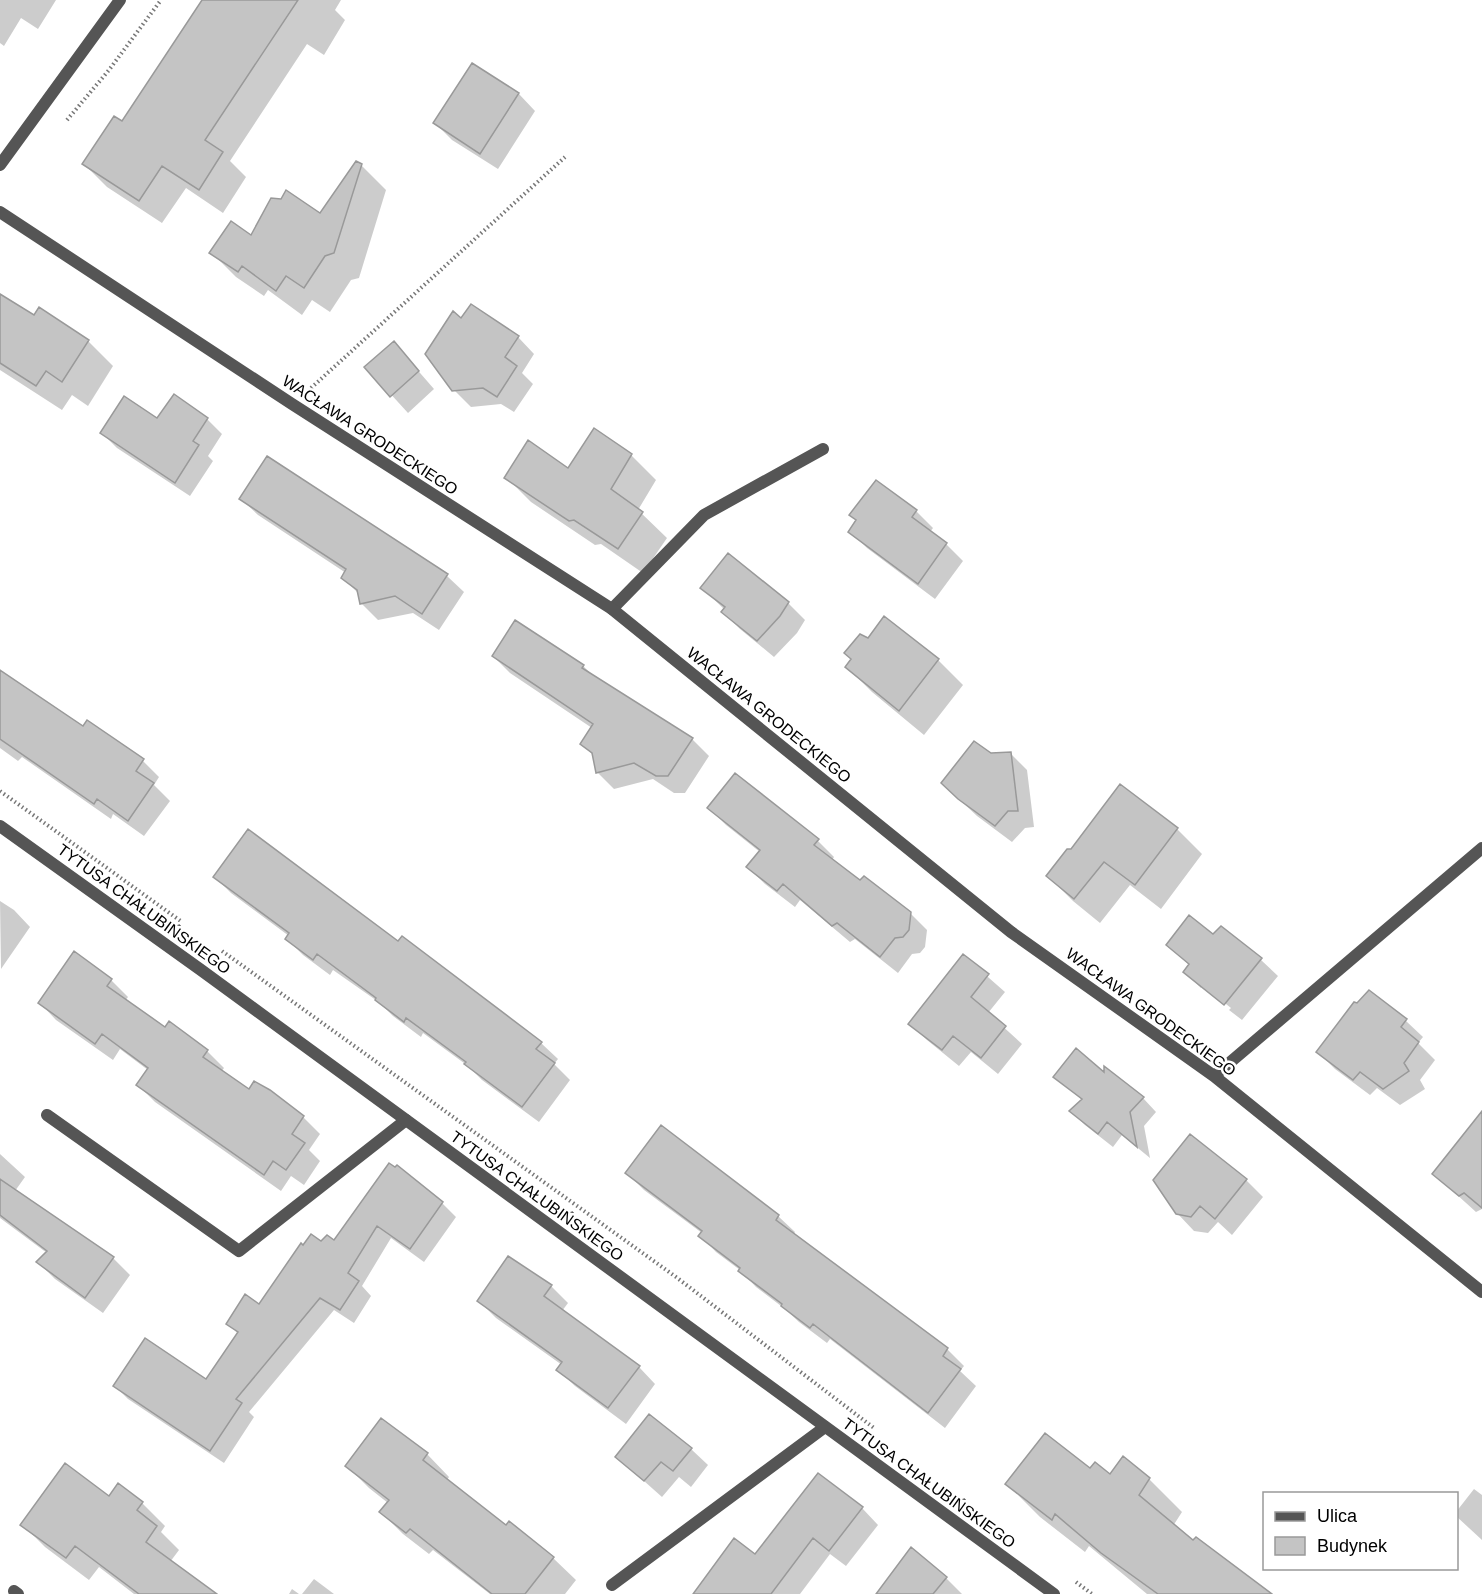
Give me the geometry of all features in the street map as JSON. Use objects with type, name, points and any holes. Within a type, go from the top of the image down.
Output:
[{"type":"street","points":[[0,165],[120,0]]},
{"type":"street","name":"WACŁAWA GRODECKIEGO","points":[[0,212],[292,404],[612,609],[1011,932],[1214,1076],[1482,1292]]},
{"type":"street","points":[[612,609],[704,515],[823,449]]},
{"type":"street","name":"TYTUSA CHAŁUBIŃSKIEGO","points":[[0,826],[1054,1594]]},
{"type":"street","points":[[1214,1076],[1482,848]]},
{"type":"street","points":[[46,1115],[239,1251],[406,1120]]},
{"type":"street","points":[[612,1585],[825,1427]]},
{"type":"path","points":[[60,128],[161,0]]},
{"type":"path","points":[[292,404],[565,157]]},
{"type":"path","points":[[0,791],[183,923]]},
{"type":"path","points":[[212,944],[676,1277],[874,1428]]},
{"type":"path","points":[[1073,1580],[1092,1594]]},
{"type":"building","points":[[202,0],[298,0],[205,140],[223,152],[199,190],[162,166],[139,201],[82,164],[114,116],[122,121]]},
{"type":"building","points":[[472,63],[519,93],[480,154],[433,123]]},
{"type":"building","points":[[356,161],[362,164],[334,253],[325,256],[304,288],[286,276],[276,291],[242,266],[238,272],[209,253],[231,221],[251,235],[271,198],[281,199],[286,190],[320,213]]},
{"type":"building","points":[[0,294],[34,315],[39,307],[89,340],[62,382],[46,371],[36,386],[0,363]]},
{"type":"building","points":[[471,304],[519,336],[505,357],[517,366],[497,397],[483,388],[452,391],[425,354],[453,311],[461,318]]},
{"type":"building","points":[[394,341],[419,371],[390,397],[364,367]]},
{"type":"building","points":[[174,394],[208,418],[193,441],[199,445],[175,483],[100,433],[124,396],[157,418]]},
{"type":"building","points":[[594,428],[632,454],[611,489],[643,512],[618,549],[574,520],[569,521],[504,478],[528,440],[568,468]]},
{"type":"building","points":[[267,456],[448,574],[422,614],[395,596],[360,604],[357,590],[341,578],[346,569],[239,499]]},
{"type":"building","points":[[876,480],[917,510],[912,517],[947,543],[918,584],[848,532],[856,520],[849,515]]},
{"type":"building","points":[[728,553],[789,602],[780,616],[757,641],[721,612],[725,607],[700,588]]},
{"type":"building","points":[[884,616],[939,659],[899,711],[845,667],[851,659],[844,653],[860,634],[868,638]]},
{"type":"building","points":[[515,620],[584,665],[582,668],[693,738],[668,776],[656,776],[634,763],[596,773],[592,753],[580,744],[593,724],[492,656]]},
{"type":"building","points":[[0,670],[83,726],[87,720],[144,759],[136,771],[154,783],[128,821],[97,799],[94,804],[0,739]]},
{"type":"building","points":[[974,741],[991,753],[1011,752],[1018,811],[1008,811],[995,826],[958,799],[941,783]]},
{"type":"building","points":[[735,773],[819,839],[814,845],[860,880],[864,876],[911,912],[909,930],[903,937],[895,938],[880,957],[837,923],[832,926],[783,884],[777,891],[746,867],[760,850],[707,808]]},
{"type":"building","points":[[1120,784],[1178,828],[1135,885],[1104,862],[1074,899],[1046,876],[1067,849],[1071,849]]},
{"type":"building","points":[[248,829],[398,941],[402,936],[542,1042],[536,1049],[555,1063],[522,1107],[464,1064],[466,1062],[406,1018],[404,1022],[317,954],[313,960],[285,939],[289,933],[213,877]]},
{"type":"building","points":[[1189,915],[1213,934],[1221,926],[1262,958],[1224,1005],[1183,972],[1189,964],[1166,945]]},
{"type":"building","points":[[74,951],[112,979],[107,986],[165,1027],[169,1021],[208,1050],[203,1057],[249,1089],[254,1081],[270,1090],[304,1116],[292,1134],[305,1143],[286,1170],[273,1161],[264,1175],[136,1085],[148,1068],[102,1034],[95,1044],[38,1003]]},
{"type":"building","points":[[963,954],[989,974],[971,997],[1006,1026],[981,1058],[953,1036],[942,1050],[908,1024]]},
{"type":"building","points":[[1369,990],[1407,1019],[1401,1027],[1419,1042],[1404,1063],[1409,1071],[1383,1089],[1360,1072],[1353,1080],[1316,1052],[1354,1002],[1357,1003]]},
{"type":"building","points":[[1076,1048],[1104,1072],[1104,1066],[1144,1097],[1130,1112],[1137,1147],[1107,1122],[1098,1134],[1069,1111],[1082,1099],[1053,1077]]},
{"type":"building","points":[[1482,1111],[1482,1208],[1464,1193],[1459,1196],[1432,1174]]},
{"type":"building","points":[[661,1125],[779,1215],[776,1220],[948,1348],[943,1356],[961,1369],[928,1413],[813,1324],[810,1328],[781,1306],[782,1304],[738,1271],[740,1268],[698,1236],[702,1231],[625,1173]]},
{"type":"building","points":[[1190,1134],[1247,1179],[1215,1219],[1200,1206],[1191,1217],[1176,1214],[1153,1180]]},
{"type":"building","points":[[389,1163],[395,1167],[397,1165],[443,1202],[410,1249],[377,1226],[348,1273],[359,1281],[340,1310],[320,1298],[236,1399],[242,1403],[210,1451],[113,1386],[145,1338],[206,1379],[238,1332],[226,1324],[245,1294],[259,1304],[301,1243],[303,1245],[311,1234],[321,1241],[327,1235],[334,1240]]},
{"type":"building","points":[[0,1179],[114,1257],[85,1298],[36,1262],[47,1251],[0,1215]]},
{"type":"building","points":[[508,1256],[552,1285],[544,1296],[640,1366],[608,1408],[556,1370],[562,1362],[477,1301]]},
{"type":"building","points":[[649,1414],[692,1448],[673,1471],[661,1462],[644,1481],[615,1457]]},
{"type":"building","points":[[381,1418],[428,1453],[423,1460],[506,1525],[509,1521],[554,1557],[525,1594],[492,1594],[410,1529],[406,1533],[379,1512],[389,1500],[345,1466]]},
{"type":"building","points":[[1045,1433],[1090,1468],[1095,1462],[1110,1474],[1123,1456],[1150,1478],[1139,1495],[1193,1540],[1196,1537],[1272,1594],[1158,1594],[1101,1553],[1055,1514],[1052,1520],[1005,1484]]},
{"type":"building","points":[[65,1463],[109,1496],[118,1483],[143,1502],[137,1510],[157,1526],[146,1542],[217,1594],[139,1594],[75,1546],[66,1558],[20,1525]]},
{"type":"building","points":[[818,1473],[863,1507],[829,1551],[813,1538],[771,1594],[693,1594],[734,1538],[755,1554]]},
{"type":"building","points":[[911,1547],[947,1577],[933,1594],[876,1594]]}]
